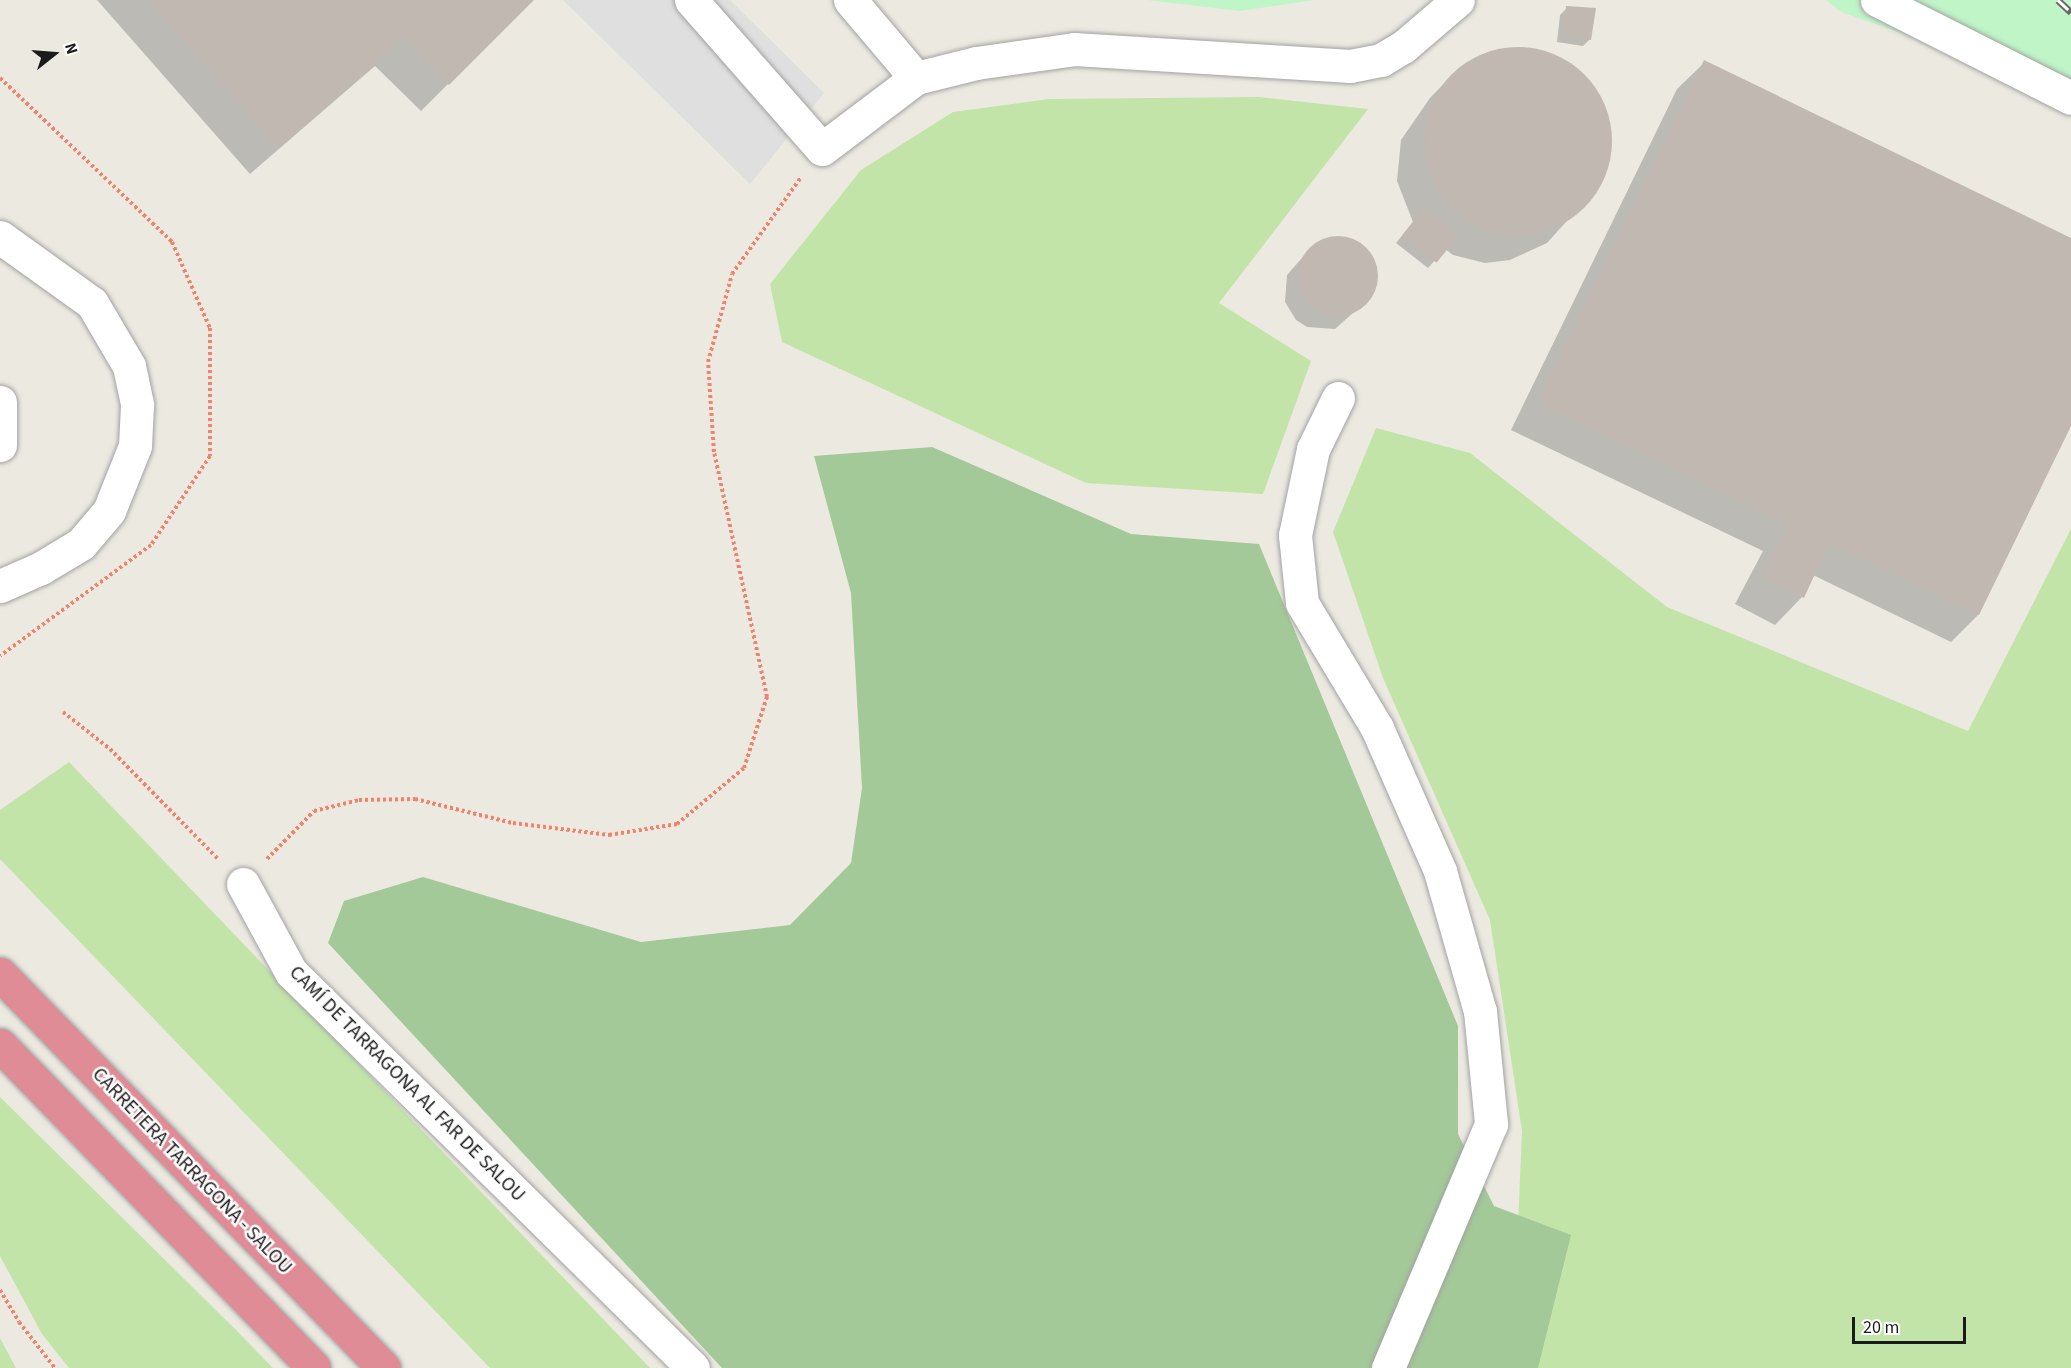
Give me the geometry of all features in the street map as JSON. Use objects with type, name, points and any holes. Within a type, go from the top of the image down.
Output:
[{"type":"highway","name":"CARRETERA TARRAGONA - SALOU","points":[[0,974],[384,1368]]},
{"type":"highway","points":[[0,1045],[314,1368]]},
{"type":"street","points":[[691,0],[822,149],[916,78],[976,63],[1074,49],[1350,66],[1381,60],[1403,47],[1458,0]]},
{"type":"street","points":[[850,0],[916,78]]},
{"type":"street","points":[[1877,0],[2071,98]]},
{"type":"street","points":[[0,237],[92,303],[129,366],[137,405],[135,446],[109,511],[81,544],[41,568],[0,586]]},
{"type":"street","points":[[1338,398],[1313,449],[1295,535],[1302,603],[1377,728],[1440,871],[1480,1011],[1491,1124],[1388,1368]]},
{"type":"street","points":[[0,402],[0,445]]},
{"type":"street","name":"CAMÍ DE TARRAGONA AL FAR DE SALOU","points":[[243,884],[291,972],[693,1368]]},
{"type":"path","points":[[63,712],[110,749],[243,884],[314,811],[359,800],[415,799],[513,823],[609,835],[677,824],[744,768],[767,697],[714,452],[708,362],[732,274],[822,149]]},
{"type":"path","points":[[0,1290],[19,1322],[55,1368]]},
{"type":"green space","points":[[1147,0],[1315,0],[1240,11]]},
{"type":"green space","points":[[1826,0],[2071,0],[2071,92],[1841,12]]},
{"type":"green space","points":[[1259,97],[1368,109],[1219,303],[1311,361],[1263,494],[1086,483],[782,342],[770,284],[861,170],[953,112],[1049,99]]},
{"type":"green space","points":[[1376,428],[1470,453],[1667,607],[1968,731],[2071,529],[2071,1368],[1512,1368],[1522,1131],[1490,920],[1383,678],[1333,532]]},
{"type":"green space","points":[[932,447],[1131,534],[1259,544],[1458,1026],[1458,1134],[1494,1206],[1571,1235],[1538,1368],[722,1368],[328,943],[344,901],[423,877],[641,942],[790,925],[851,863],[862,788],[851,593],[814,456]]},
{"type":"green space","points":[[69,762],[650,1368],[490,1368],[0,859],[0,810]]},
{"type":"green space","points":[[0,1097],[273,1368],[69,1368],[42,1334],[0,1256]]},
{"type":"green space","points":[[0,1338],[16,1368],[0,1368]]},
{"type":"shaded area","points":[[563,0],[730,0],[824,93],[750,184]]},
{"type":"building","points":[[149,0],[534,0],[449,85],[403,39],[278,148]]},
{"type":"building","points":[[1566,6],[1596,8],[1591,40],[1564,36]]},
{"type":"building","points":[[1518,47],[1545,51],[1570,63],[1584,75],[1596,89],[1608,114],[1612,141],[1608,168],[1596,193],[1584,207],[1570,219],[1545,231],[1518,235],[1491,231],[1466,219],[1452,207],[1440,193],[1428,168],[1424,141],[1428,114],[1440,89],[1452,75],[1466,63],[1491,51]]},
{"type":"building","points":[[1704,60],[2071,238],[2071,426],[1979,615],[1829,543],[1804,598],[1761,577],[1789,524],[1538,403]]},
{"type":"building","points":[[1425,207],[1459,235],[1437,263],[1402,235]]},
{"type":"building","points":[[1338,236],[1353,239],[1366,248],[1375,261],[1378,276],[1375,291],[1366,304],[1353,313],[1338,316],[1323,313],[1310,304],[1301,291],[1298,276],[1301,261],[1310,248],[1323,239]]},
{"type":"railway","points":[[2058,0],[2071,12]]}]
